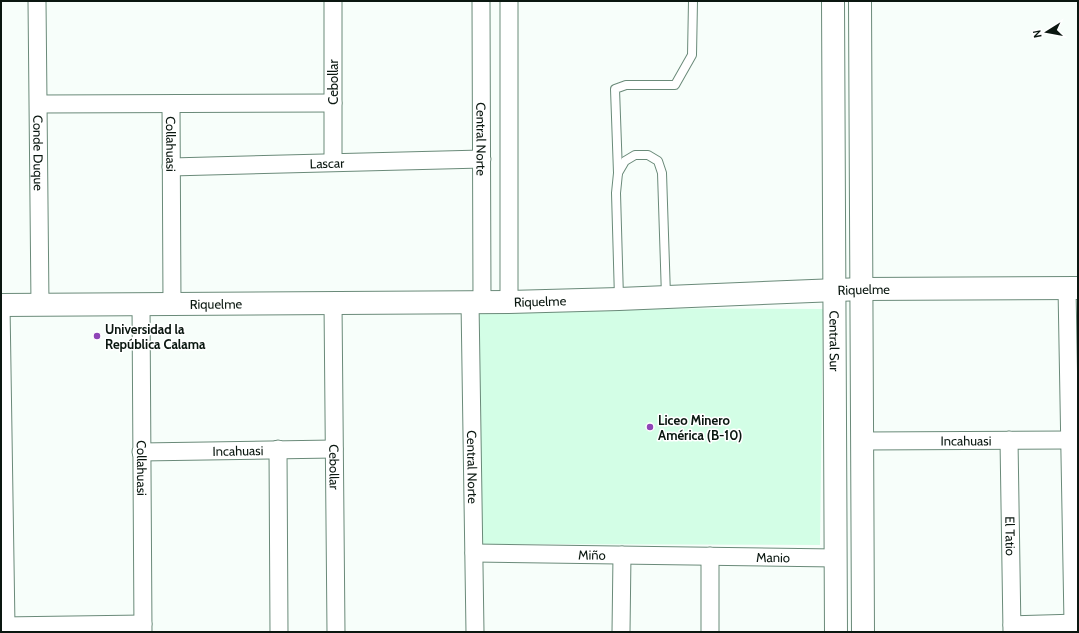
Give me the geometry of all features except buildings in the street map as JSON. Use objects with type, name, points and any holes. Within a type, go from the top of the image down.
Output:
[{"type":"street","name":"Conde Duque","points":[[38,1],[40,305]]},
{"type":"street","name":"Cebollar","points":[[333,1],[333,162]]},
{"type":"street","name":"Central Norte","points":[[475,632],[474,553],[476,302],[482,159],[481,1]]},
{"type":"street","name":"Central Norte","points":[[509,302],[510,1]]},
{"type":"street","name":"Central Sur","points":[[833,1],[836,290],[836,632]]},
{"type":"street","name":"Central Sur","points":[[860,1],[863,632]]},
{"type":"street","points":[[38,104],[333,103]]},
{"type":"street","name":"Collahuasi","points":[[171,104],[172,304]]},
{"type":"street","name":"Lascar","points":[[171,167],[482,159]]},
{"type":"street","points":[[1012,629],[1075,623],[1070,440],[1073,288]]},
{"type":"street","name":"Riquelme","points":[[1,305],[509,302],[862,289],[1073,288]]},
{"type":"street","name":"Cebollar","points":[[333,303],[336,632]]},
{"type":"street","name":"Collahuasi","points":[[141,304],[143,628]]},
{"type":"street","points":[[1,305],[3,626],[143,628]]},
{"type":"street","name":"El Tatio","points":[[1009,440],[1012,629]]},
{"type":"street","name":"Incahuasi","points":[[862,441],[1070,440]]},
{"type":"street","points":[[278,449],[279,632]]},
{"type":"street","name":"Incahuasi","points":[[141,452],[334,449]]},
{"type":"street","name":"Miño","points":[[474,553],[710,556]]},
{"type":"street","points":[[621,632],[622,555]]},
{"type":"street","points":[[710,556],[710,632]]},
{"type":"street","name":"Manio","points":[[710,556],[836,558]]},
{"type":"lane","points":[[619,299],[616,193],[618,173],[615,89],[626,85],[675,85],[692,55],[693,1]]},
{"type":"lane","points":[[618,173],[625,161],[635,155],[648,155],[658,161],[662,173],[666,296]]},
{"type":"shaded area","name":"Liceo Minero América (B-10)","points":[[477,308],[823,309],[820,545],[481,544]]},
{"type":"place","name":"Universidad la República Calama","points":[[97,336]]},
{"type":"place","name":"Liceo Minero América (B-10)","points":[[650,427]]}]
